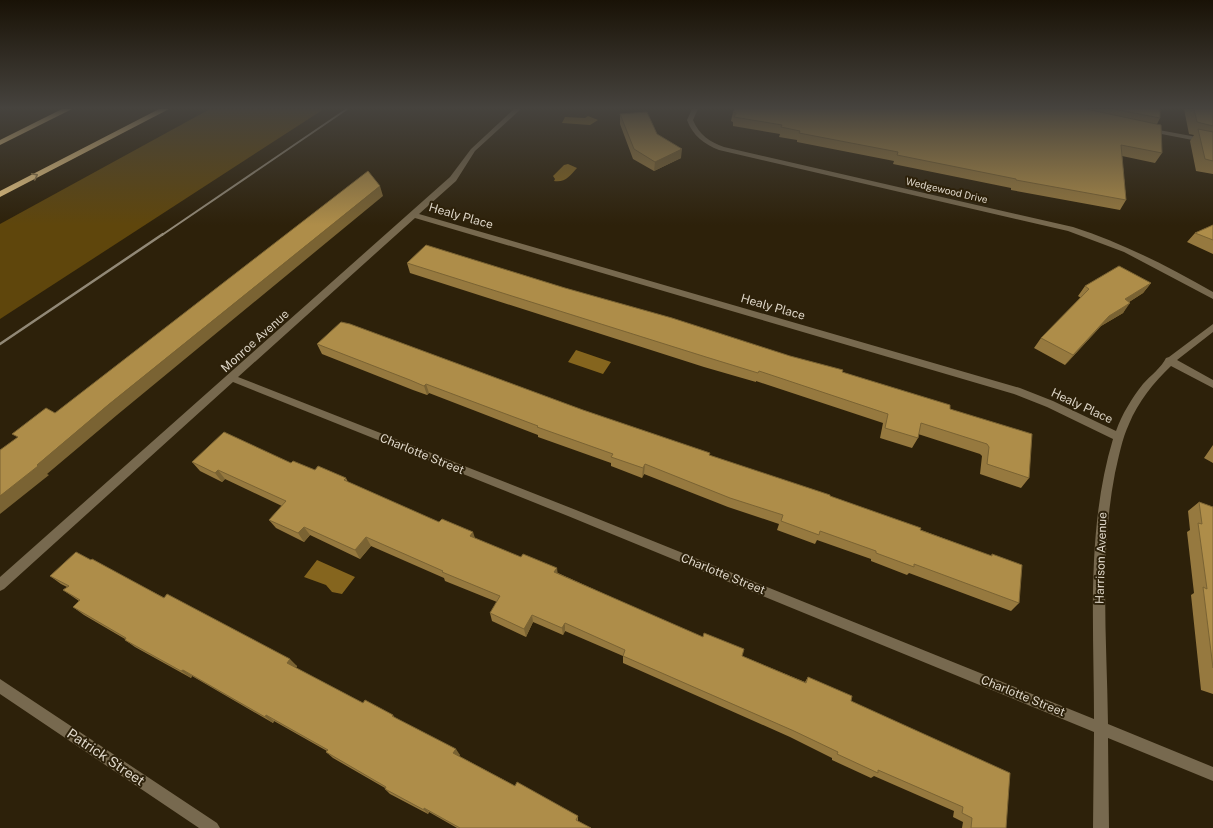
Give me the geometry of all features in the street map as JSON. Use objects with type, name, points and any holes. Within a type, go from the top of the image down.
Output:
[{"type":"highway","points":[[0,194],[90,148]]},
{"type":"street","name":"Monroe Avenue","points":[[0,584],[414,215],[453,179],[476,148]]},
{"type":"street","name":"Wedgewood Drive","points":[[720,148],[1083,233],[1143,256],[1213,296]]},
{"type":"street","name":"Healy Place","points":[[414,215],[1017,391],[1050,404],[1119,437]]},
{"type":"street","name":"Harrison Avenue","points":[[1102,828],[1099,565],[1103,505],[1119,437],[1127,415],[1152,379],[1169,360],[1213,327]]},
{"type":"street","points":[[1169,360],[1213,384]]},
{"type":"street","name":"Charlotte Street","points":[[231,378],[572,513],[1213,774]]},
{"type":"street","name":"Patrick Street","points":[[0,686],[212,828]]},
{"type":"shaded area","points":[[139,148],[264,148],[0,319],[0,224]]},
{"type":"shaded area","points":[[568,164],[577,168],[564,180],[554,181],[555,179],[553,176],[564,165]]},
{"type":"shaded area","points":[[576,350],[611,362],[603,374],[568,362]]},
{"type":"shaded area","points":[[317,560],[355,577],[342,594],[332,592],[326,585],[304,577]]},
{"type":"building","points":[[633,148],[680,148],[682,149],[655,162]]},
{"type":"building","points":[[875,148],[1121,148],[1126,200],[1016,180],[897,155],[898,152]]},
{"type":"building","points":[[1135,148],[1162,148],[1162,153]]},
{"type":"building","points":[[1202,148],[1213,148],[1213,161],[1205,159]]},
{"type":"building","points":[[368,171],[380,186],[108,405],[37,465],[38,466],[0,496],[0,450],[18,437],[12,434],[46,408],[55,413]]},
{"type":"building","points":[[1213,225],[1213,240],[1195,233]]},
{"type":"building","points":[[426,245],[565,288],[672,318],[790,356],[843,370],[842,372],[950,405],[950,409],[1032,434],[1029,478],[987,464],[989,447],[987,444],[921,423],[918,438],[885,428],[888,414],[759,371],[758,373],[407,263]]},
{"type":"building","points":[[1119,266],[1151,283],[1125,299],[1130,303],[1109,316],[1073,355],[1041,338],[1089,289],[1085,286]]},
{"type":"building","points":[[341,322],[583,410],[710,453],[709,455],[830,495],[992,556],[992,554],[1022,565],[1019,603],[914,564],[914,567],[876,553],[876,551],[820,531],[819,535],[781,521],[783,515],[730,498],[645,464],[643,468],[611,457],[613,454],[537,427],[538,426],[426,384],[424,386],[317,344]]},
{"type":"building","points":[[224,432],[291,463],[293,461],[315,470],[318,466],[346,478],[344,480],[439,522],[442,519],[473,532],[470,536],[521,557],[523,554],[557,568],[554,572],[703,637],[704,633],[744,649],[742,656],[806,683],[808,677],[852,696],[851,701],[1010,773],[1006,828],[971,828],[972,818],[962,813],[963,807],[878,770],[878,773],[837,754],[838,752],[794,731],[623,656],[625,650],[565,623],[562,628],[532,615],[524,629],[490,613],[500,596],[442,572],[443,571],[366,537],[355,550],[304,527],[298,533],[269,520],[286,501],[218,470],[215,473],[192,462]]},
{"type":"building","points":[[1199,502],[1213,507],[1213,668],[1203,587],[1207,589],[1198,523],[1202,524]]},
{"type":"building","points":[[76,552],[91,560],[92,559],[164,598],[167,594],[290,659],[287,663],[363,703],[365,700],[393,715],[392,716],[456,749],[453,753],[515,786],[517,782],[578,816],[576,820],[591,828],[460,828],[424,808],[424,810],[385,789],[386,787],[326,752],[328,750],[266,715],[265,717],[183,670],[181,671],[125,640],[126,638],[73,607],[80,600],[63,590],[69,586],[50,576]]},
{"type":"railway","points":[[162,235],[290,148]]},
{"type":"railway","points":[[0,344],[163,234]]}]
